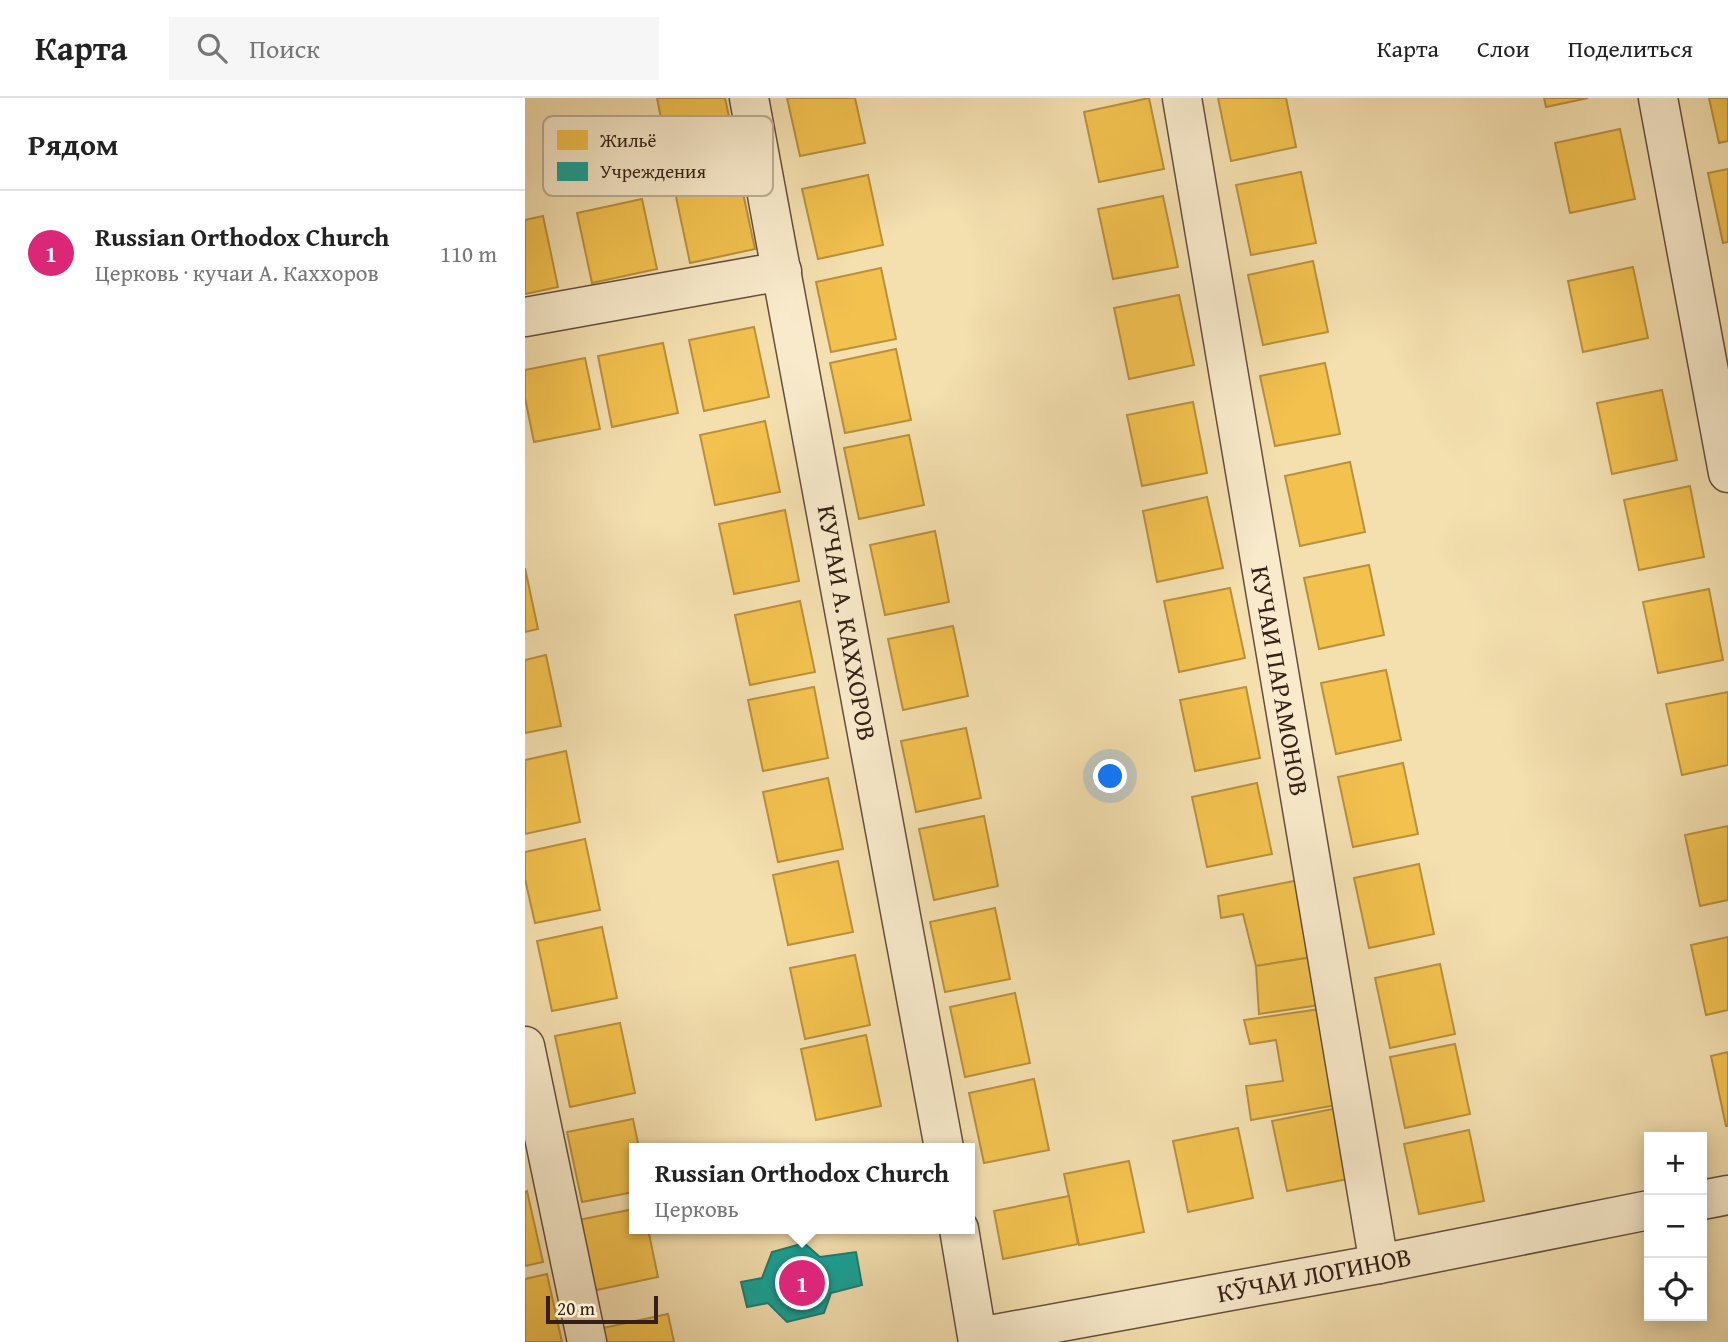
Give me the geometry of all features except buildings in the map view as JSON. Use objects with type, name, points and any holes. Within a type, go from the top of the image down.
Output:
[{"type":"street","name":"КУЧАИ А. КАХХОРОВ","points":[[749,98],[752,116]]},
{"type":"street","name":"КУЧАИ ПАРАМОНОВ","points":[[1182,98],[1379,1264]]},
{"type":"street","points":[[1658,98],[1728,473]]},
{"type":"street","name":"КУЧАИ А. КАХХОРОВ","points":[[768,196],[943,1143]]},
{"type":"street","points":[[525,317],[782,271]]},
{"type":"street","points":[[525,1046],[587,1342]]},
{"type":"street","points":[[1707,1199],[1728,1195]]},
{"type":"street","name":"КӮЧАИ ЛОГИНОВ","points":[[979,1339],[1644,1211]]},
{"type":"street","points":[[960,1234],[979,1339]]},
{"type":"place","name":"Russian Orthodox Church","points":[[802,1283]]}]
